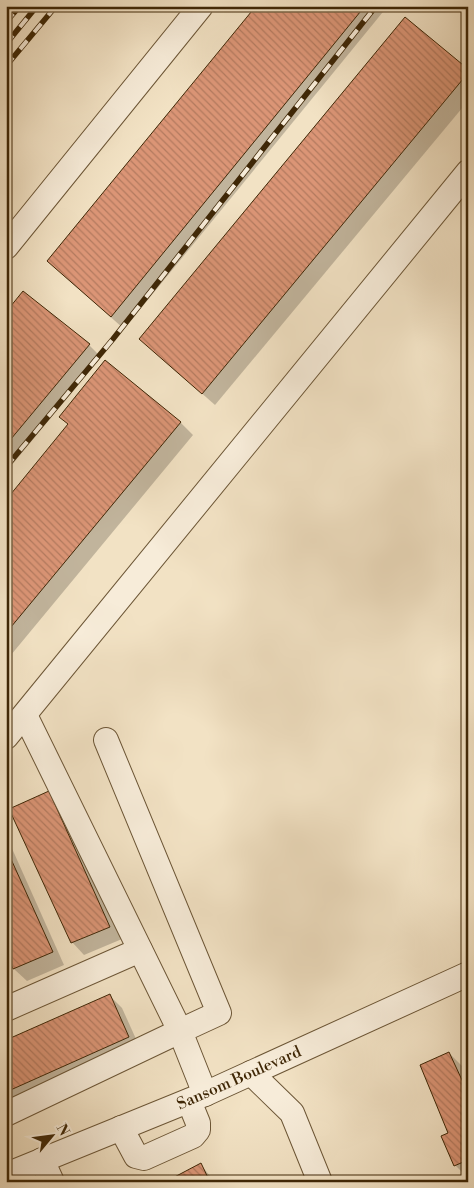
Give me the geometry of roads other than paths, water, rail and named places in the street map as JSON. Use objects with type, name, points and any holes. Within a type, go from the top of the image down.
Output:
[{"type":"street","points":[[6,247],[202,6]]},
{"type":"street","points":[[6,737],[468,172]]},
{"type":"street","points":[[25,714],[180,1031],[197,1097],[198,1130],[193,1136],[144,1158],[136,1156],[121,1128]]},
{"type":"street","points":[[6,1114],[219,1013],[106,740]]},
{"type":"street","points":[[6,1009],[140,950]]},
{"type":"street","name":"Sansom Boulevard","points":[[6,1175],[197,1097],[468,974]]},
{"type":"street","points":[[251,1073],[292,1113],[320,1182]]},
{"type":"street","points":[[42,1160],[52,1182]]},
{"type":"railway","points":[[6,22],[20,6]]},
{"type":"railway","points":[[6,44],[37,6]]},
{"type":"railway","points":[[6,66],[56,6]]},
{"type":"railway","points":[[6,467],[113,339],[376,6]]}]
